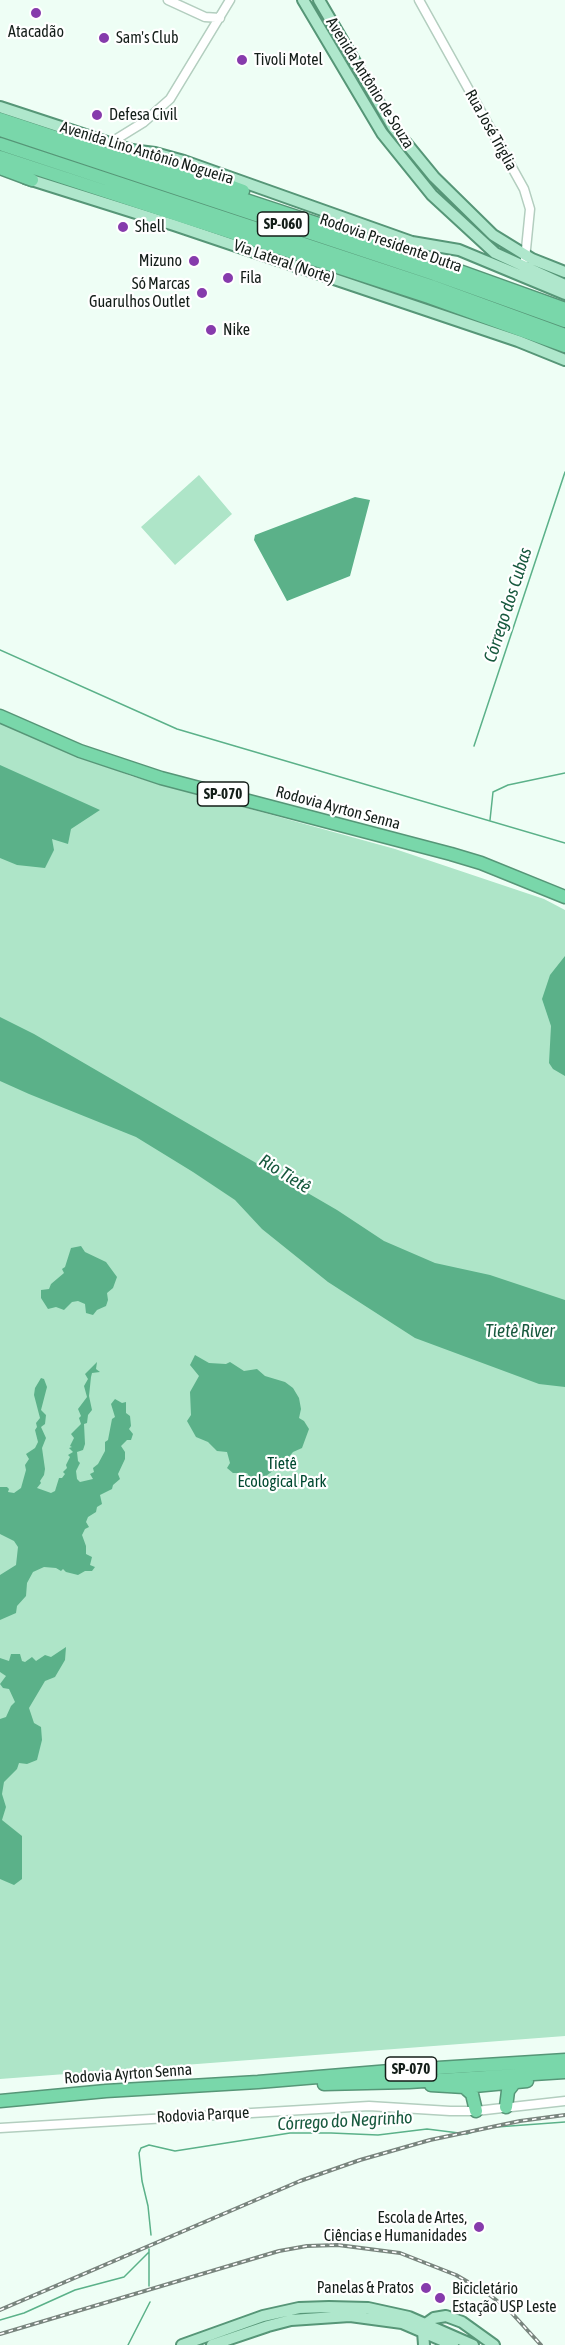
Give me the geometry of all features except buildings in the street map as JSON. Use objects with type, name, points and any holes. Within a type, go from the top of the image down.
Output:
[{"type":"highway","name":"Rodovia Presidente Dutra","points":[[0,118],[518,291],[565,309]]},
{"type":"highway","name":"Rodovia Presidente Dutra","points":[[0,130],[434,274],[565,321]]},
{"type":"highway","name":"Rodovia Presidente Dutra","points":[[0,144],[431,286],[565,335]]},
{"type":"highway","points":[[131,150],[270,201],[280,212]]},
{"type":"highway","name":"SP-060","points":[[0,157],[418,293],[565,346]]},
{"type":"highway","points":[[0,170],[32,180]]},
{"type":"highway","name":"Rodovia Ayrton Senna","points":[[0,716],[80,751],[161,778],[451,854],[481,863],[565,897]]},
{"type":"highway","name":"Rodovia Ayrton Senna","points":[[0,2101],[106,2091],[565,2060]]},
{"type":"highway","name":"Rodovia Ayrton Senna","points":[[258,2082],[409,2082],[565,2072]]},
{"type":"highway","points":[[409,2082],[464,2087],[565,2079]]},
{"type":"highway","points":[[506,2108],[508,2091],[515,2082]]},
{"type":"highway","points":[[464,2087],[472,2094],[476,2110]]},
{"type":"main road","name":"Avenida Antônio de Souza","points":[[303,0],[382,133],[432,195],[495,253],[565,285]]},
{"type":"main road","name":"Avenida Antônio de Souza","points":[[319,0],[393,127],[411,151],[479,223],[525,255],[565,272]]},
{"type":"main road","name":"Avenida Lino Antônio Nogueira","points":[[0,107],[131,150],[155,153],[184,161],[412,242],[459,250],[565,294]]},
{"type":"main road","name":"Via Lateral (Norte)","points":[[32,180],[167,222],[518,341],[565,360]]},
{"type":"main road","points":[[182,2345],[245,2321],[299,2308],[368,2308],[409,2317],[426,2335],[473,2345]]},
{"type":"main road","points":[[426,2335],[439,2316],[455,2318],[494,2345]]},
{"type":"main road","points":[[212,2345],[291,2320],[321,2317],[372,2318],[402,2323],[453,2345]]},
{"type":"street","points":[[168,0],[205,17],[220,18]]},
{"type":"street","points":[[110,142],[158,111],[174,93],[230,0]]},
{"type":"street","name":"Rua José Triglia","points":[[419,0],[524,189],[530,209],[525,268]]},
{"type":"street","points":[[205,17],[212,31]]},
{"type":"street","name":"Rodovia Parque","points":[[0,2128],[369,2106],[450,2111],[476,2110],[550,2103],[565,2099]]},
{"type":"green space","points":[[199,475],[232,514],[175,565],[141,527]]},
{"type":"green space","name":"Tietê Ecological Park","points":[[0,723],[131,776],[395,849],[544,899],[565,910],[565,2036],[0,2079]]},
{"type":"water","points":[[355,497],[370,500],[350,576],[287,601],[254,540],[255,535]]},
{"type":"water","points":[[0,765],[100,810],[71,829],[68,844],[52,839],[54,850],[45,868],[17,865],[0,858]]},
{"type":"water","points":[[565,956],[565,1076],[553,1069],[549,1063],[551,1026],[542,999],[550,975]]},
{"type":"water","name":"Tietê River","points":[[0,1017],[34,1034],[337,1210],[384,1241],[435,1263],[490,1275],[565,1300],[565,1387],[539,1384],[415,1338],[328,1282],[262,1229],[235,1200],[193,1172],[136,1137],[0,1081]]},
{"type":"water","points":[[81,1246],[85,1252],[106,1262],[117,1277],[113,1288],[107,1293],[106,1306],[97,1310],[93,1315],[86,1313],[85,1304],[78,1301],[72,1302],[64,1310],[56,1307],[48,1309],[41,1298],[41,1290],[49,1289],[51,1284],[64,1273],[62,1269],[65,1267],[71,1248]]},
{"type":"water","points":[[195,1355],[209,1363],[226,1364],[230,1362],[244,1371],[257,1369],[265,1376],[285,1382],[293,1388],[299,1398],[301,1409],[299,1418],[309,1429],[302,1448],[281,1460],[277,1468],[263,1478],[251,1480],[247,1473],[233,1473],[227,1468],[230,1463],[227,1452],[217,1451],[208,1442],[196,1437],[187,1421],[191,1415],[190,1392],[199,1376],[190,1365]]},
{"type":"water","points":[[97,1362],[96,1369],[100,1372],[92,1373],[91,1377],[89,1396],[92,1410],[88,1415],[87,1423],[84,1424],[83,1450],[77,1452],[80,1463],[76,1471],[77,1479],[80,1482],[93,1479],[90,1474],[94,1472],[93,1468],[105,1451],[105,1442],[108,1440],[112,1419],[115,1417],[111,1404],[115,1399],[122,1403],[126,1402],[126,1413],[130,1416],[129,1429],[133,1434],[131,1440],[127,1440],[121,1446],[125,1452],[125,1459],[118,1474],[120,1479],[112,1489],[100,1495],[102,1504],[88,1517],[86,1522],[89,1527],[82,1535],[86,1554],[92,1557],[90,1565],[95,1567],[92,1571],[85,1571],[78,1575],[63,1569],[61,1571],[44,1567],[33,1572],[27,1583],[26,1596],[17,1606],[16,1613],[0,1620],[0,1575],[16,1565],[18,1547],[14,1541],[0,1534],[0,1487],[7,1487],[8,1492],[14,1493],[21,1488],[26,1470],[25,1465],[29,1459],[26,1454],[35,1448],[38,1442],[35,1430],[40,1418],[34,1395],[35,1388],[41,1378],[44,1379],[47,1387],[41,1410],[46,1415],[45,1424],[41,1427],[46,1438],[42,1448],[45,1469],[37,1488],[51,1493],[55,1491],[59,1478],[65,1474],[63,1472],[67,1468],[70,1457],[68,1455],[73,1452],[69,1448],[72,1447],[70,1446],[74,1438],[71,1434],[81,1424],[78,1409],[87,1397],[84,1386],[88,1379],[85,1374]]},
{"type":"water","points":[[66,1647],[65,1660],[55,1677],[45,1681],[29,1708],[34,1723],[41,1727],[42,1740],[37,1760],[27,1764],[19,1763],[17,1769],[4,1782],[2,1794],[6,1807],[2,1820],[22,1836],[22,1879],[14,1885],[0,1879],[0,1719],[6,1717],[15,1702],[9,1689],[3,1688],[0,1684],[6,1676],[0,1672],[0,1658],[9,1661],[11,1654],[20,1654],[22,1661],[25,1662],[32,1657],[36,1661],[45,1655],[51,1657]]},
{"type":"waterway","name":"Córrego dos Cubas","points":[[474,746],[565,472]]},
{"type":"waterway","points":[[0,650],[177,729],[565,843]]},
{"type":"waterway","points":[[490,820],[493,792],[508,785],[565,773]]},
{"type":"waterway","name":"Córrego do Negrinho","points":[[151,2235],[139,2153],[141,2148],[149,2145],[175,2151],[290,2133],[378,2135],[427,2129],[467,2134],[483,2128],[565,2122]]},
{"type":"waterway","name":"Córrego do Negrinho","points":[[149,2249],[149,2286]]},
{"type":"waterway","points":[[0,2320],[24,2313],[75,2290],[124,2277],[149,2252]]},
{"type":"waterway","name":"Córrego do Negrinho","points":[[128,2345],[150,2302]]},
{"type":"railway","points":[[0,2310],[300,2181],[360,2160],[430,2140],[520,2121],[565,2115]]},
{"type":"railway","points":[[0,2334],[279,2251],[307,2246],[338,2245],[400,2253],[456,2275],[487,2293],[509,2310],[541,2345]]},
{"type":"place","name":"Atacadão","points":[[36,13]]},
{"type":"place","name":"Sam's Club","points":[[104,38]]},
{"type":"place","name":"Tivoli Motel","points":[[242,60]]},
{"type":"place","name":"Defesa Civil","points":[[97,115]]},
{"type":"place","name":"Shell","points":[[123,227]]},
{"type":"place","name":"Mizuno","points":[[194,261]]},
{"type":"place","name":"Fila","points":[[228,278]]},
{"type":"place","name":"Só Marcas Guarulhos Outlet","points":[[202,293]]},
{"type":"place","name":"Nike","points":[[211,330]]},
{"type":"place","name":"Escola de Artes, Ciências e Humanidades","points":[[479,2227]]},
{"type":"place","name":"Panelas & Pratos","points":[[426,2288]]},
{"type":"place","name":"Bicicletário Estação USP Leste","points":[[440,2298]]},
{"type":"water label","name":"Rio Tietê","points":[[285,1174]]}]
